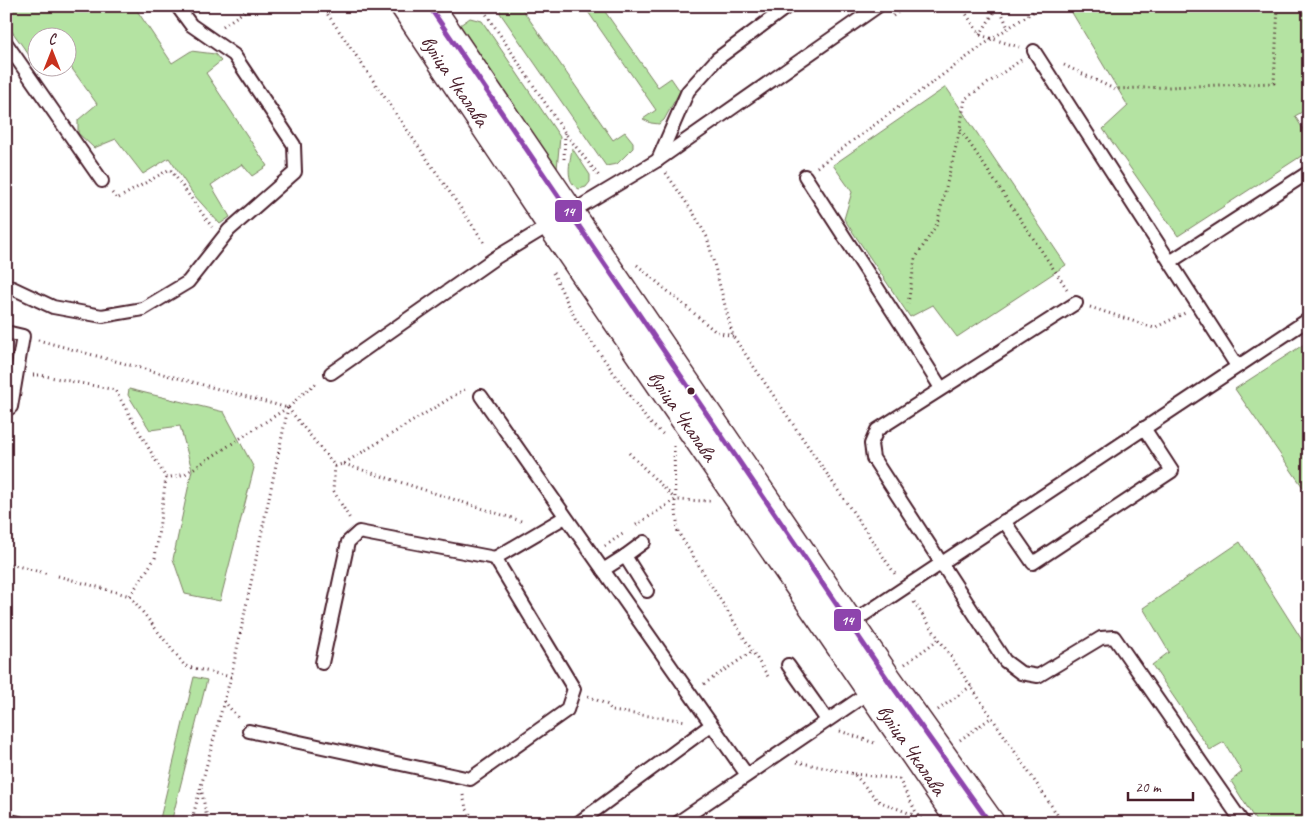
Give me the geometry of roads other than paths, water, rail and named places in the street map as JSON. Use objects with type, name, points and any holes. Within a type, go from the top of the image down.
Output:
[{"type":"main road","name":"вуліца Чкалава","points":[[429,6],[551,224],[962,823]]},
{"type":"main road","name":"вуліца Чкалава","points":[[393,10],[850,624],[990,823]]},
{"type":"lane","points":[[6,285],[53,307],[102,316],[143,309],[188,282],[229,230],[296,172],[294,145],[234,55],[191,25],[177,6]]},
{"type":"lane","points":[[658,160],[688,91],[717,59],[788,6]]},
{"type":"lane","points":[[331,373],[495,258],[658,160],[878,6]]},
{"type":"lane","points":[[6,42],[102,181]]},
{"type":"lane","points":[[1034,51],[1237,366]]},
{"type":"lane","points":[[1170,262],[1309,172]]},
{"type":"lane","points":[[805,176],[941,388]]},
{"type":"lane","points":[[1076,303],[878,430],[871,444],[873,458],[1005,661],[1021,673],[1038,676],[1101,638],[1114,637],[1242,823]]},
{"type":"lane","points":[[850,624],[1309,319]]},
{"type":"lane","points":[[6,332],[23,336],[11,407],[6,410]]},
{"type":"lane","points":[[481,396],[747,775]]},
{"type":"lane","points":[[1004,520],[1033,563],[1172,471],[1144,428]]},
{"type":"lane","points":[[322,663],[348,542],[359,532],[495,558],[566,517]]},
{"type":"lane","points":[[603,570],[644,542]]},
{"type":"lane","points":[[624,556],[647,591]]},
{"type":"lane","points":[[249,731],[470,779],[566,710],[574,689],[495,558]]},
{"type":"lane","points":[[788,665],[830,724]]},
{"type":"lane","points":[[677,823],[747,775],[830,724],[871,691]]},
{"type":"lane","points":[[578,823],[711,725]]},
{"type":"lane","points":[[6,820],[19,823]]}]
